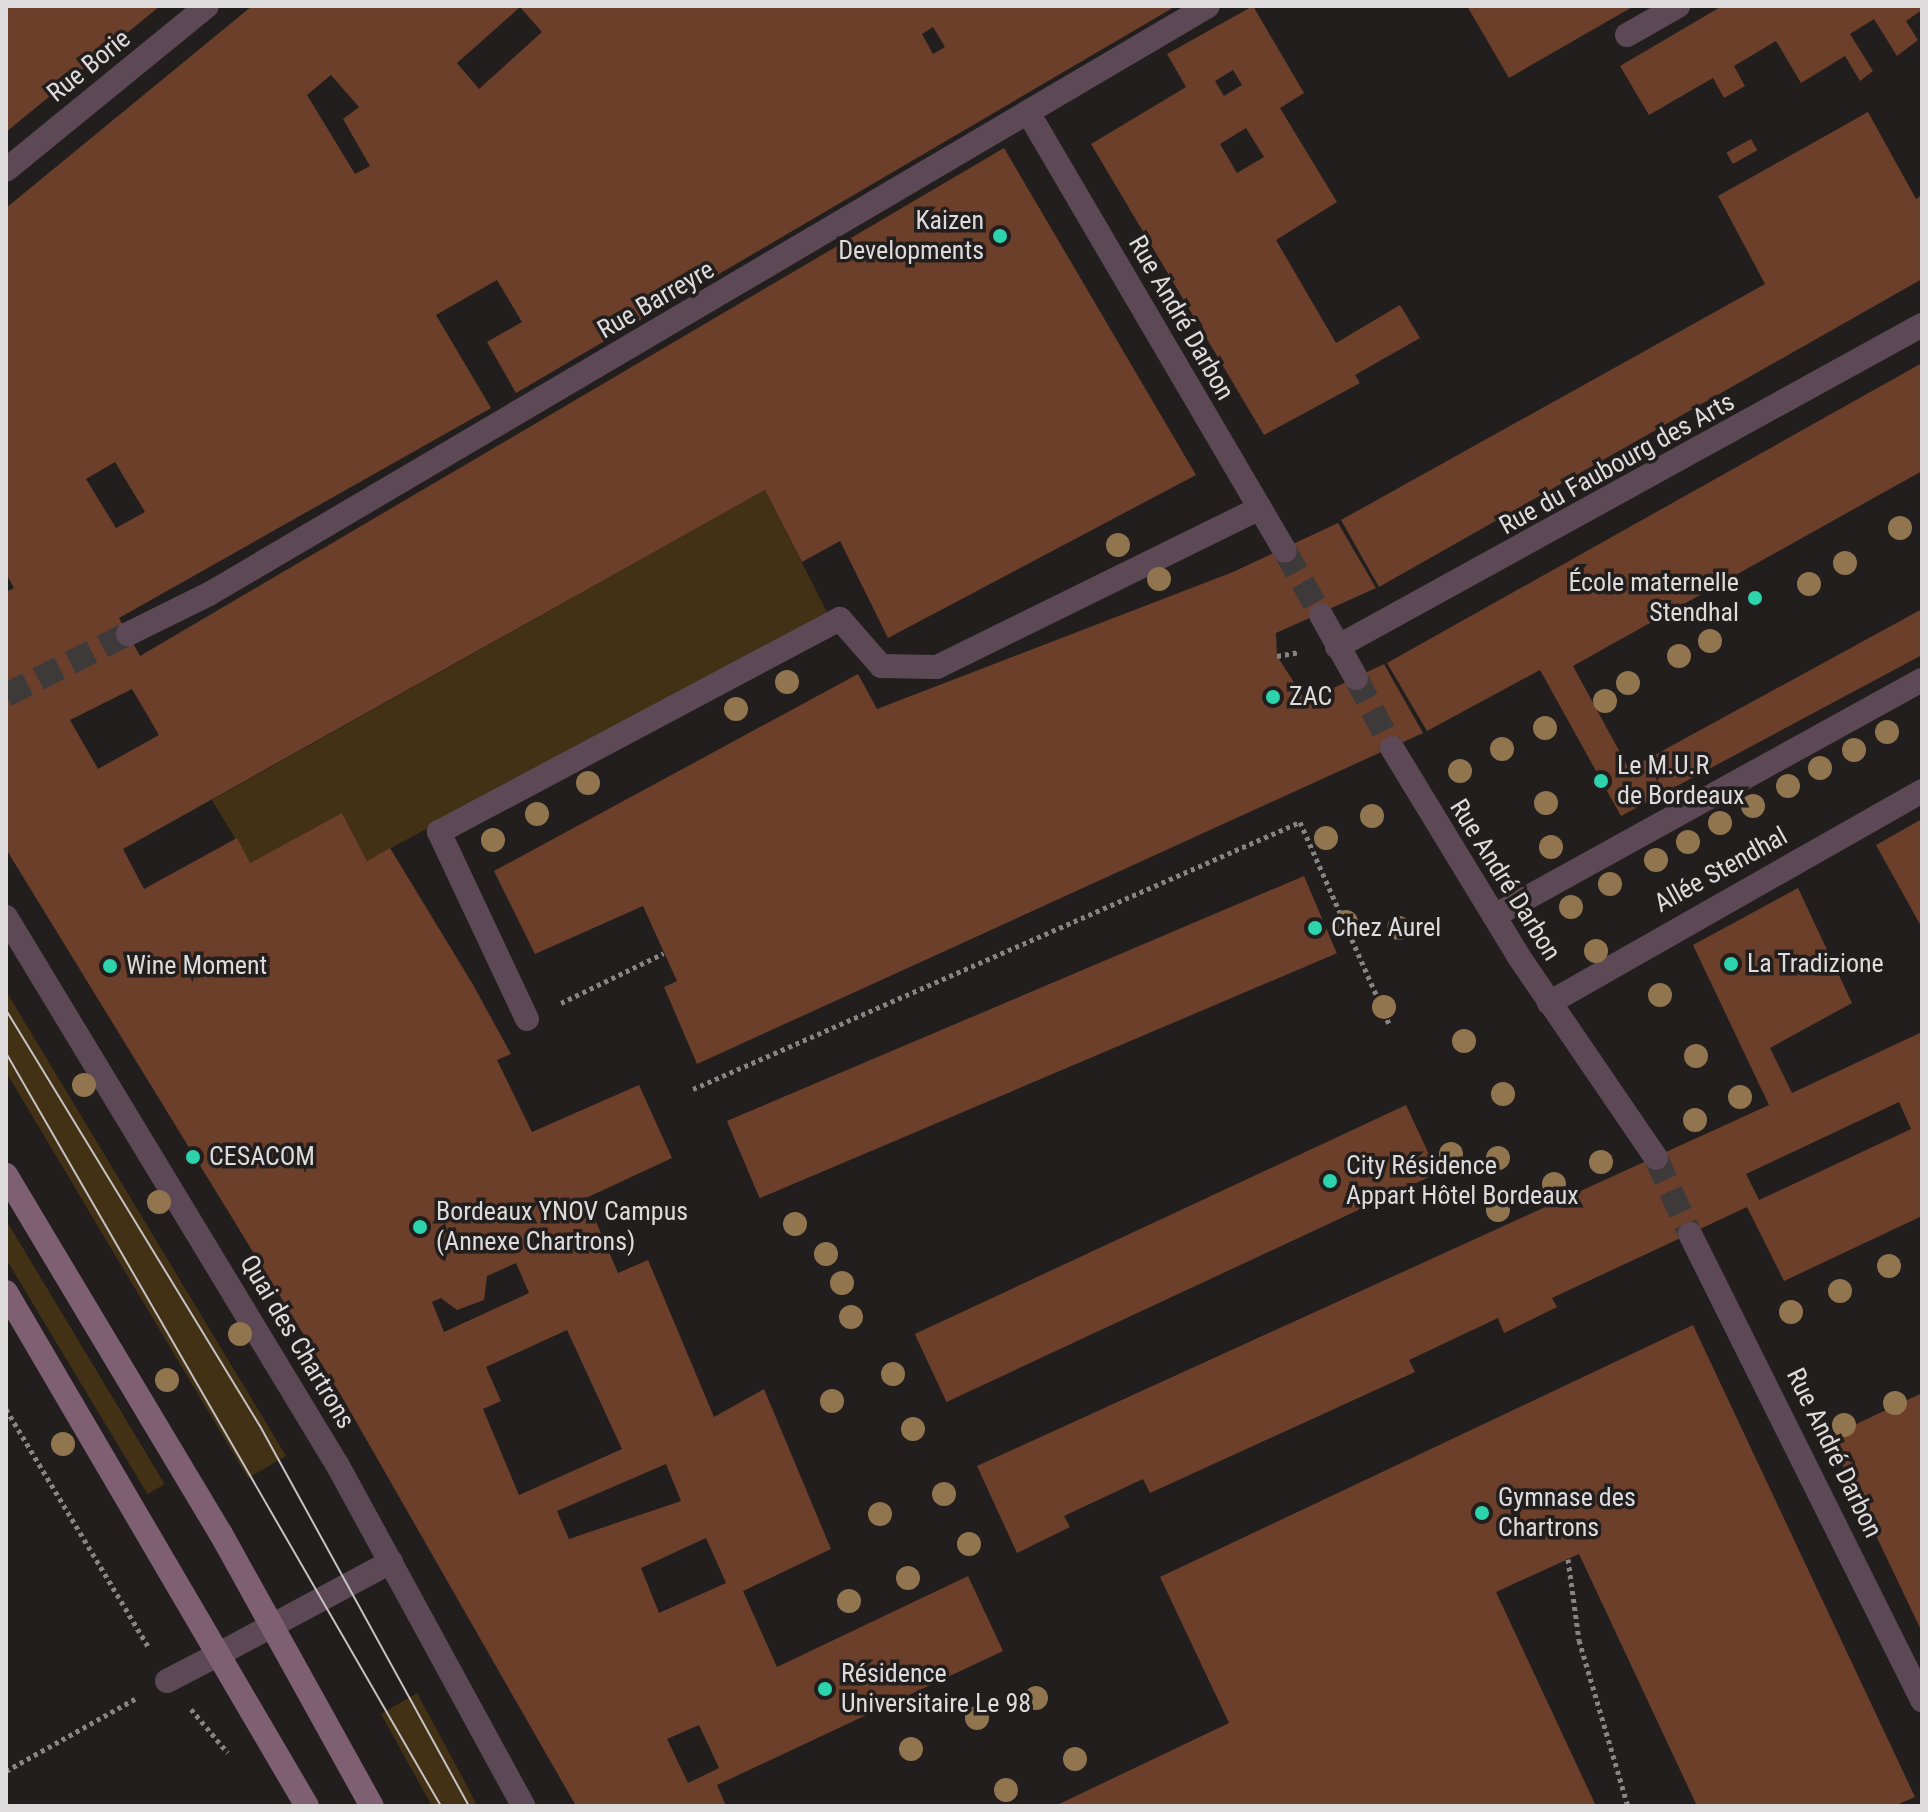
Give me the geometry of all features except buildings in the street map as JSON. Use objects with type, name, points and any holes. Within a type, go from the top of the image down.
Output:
[{"type":"main road","points":[[6,1175],[272,1625],[372,1806]]},
{"type":"main road","points":[[6,1292],[221,1653],[307,1806]]},
{"type":"street","name":"Rue Borie","points":[[6,170],[207,6]]},
{"type":"street","name":"Rue Barreyre","points":[[128,634],[209,594],[1208,6]]},
{"type":"street","points":[[1627,35],[1678,6]]},
{"type":"street","name":"Rue André Darbon","points":[[1029,114],[1285,551]]},
{"type":"street","name":"Rue du Faubourg des Arts","points":[[1337,647],[1922,325]]},
{"type":"street","points":[[527,1019],[439,832],[840,619],[881,666],[937,667],[1260,508]]},
{"type":"street","points":[[1321,615],[1356,678]]},
{"type":"street","points":[[1494,916],[1922,680]]},
{"type":"street","name":"Rue André Darbon","points":[[1392,748],[1549,1003],[1656,1158]]},
{"type":"street","name":"Allée Stendhal","points":[[1549,1003],[1922,791]]},
{"type":"street","name":"Quai des Chartrons","points":[[6,917],[391,1562],[523,1806]]},
{"type":"street","name":"Rue André Darbon","points":[[1690,1234],[1922,1700]]},
{"type":"street","points":[[167,1681],[391,1562]]},
{"type":"path","points":[[693,1089],[1300,822],[1389,1024]]},
{"type":"path","points":[[527,1019],[664,953]]},
{"type":"path","points":[[6,1409],[119,1593]]},
{"type":"path","points":[[1568,1559],[1579,1640],[1628,1806]]},
{"type":"path","points":[[6,1771],[167,1681]]},
{"type":"shaded area","points":[[765,490],[827,612],[367,861],[342,813],[250,863],[212,800]]},
{"type":"shaded area","points":[[6,991],[286,1456],[248,1478],[6,1072]]},
{"type":"shaded area","points":[[6,1220],[165,1484],[147,1494],[6,1259]]},
{"type":"shaded area","points":[[417,1693],[477,1806],[432,1806],[381,1714]]},
{"type":"tunnel","points":[[1285,551],[1321,615]]},
{"type":"tunnel","points":[[6,695],[128,634]]},
{"type":"tunnel","points":[[1356,678],[1392,748]]},
{"type":"tunnel","points":[[1656,1158],[1690,1234]]},
{"type":"tram line","points":[[6,1010],[260,1426],[469,1806]]},
{"type":"tram line","points":[[6,1053],[441,1806]]},
{"type":"place","name":"Kaizen Developments","points":[[1000,236]]},
{"type":"place","name":"École maternelle Stendhal","points":[[1755,598]]},
{"type":"place","name":"ZAC","points":[[1273,697]]},
{"type":"place","name":"Le M.U.R de Bordeaux","points":[[1601,781]]},
{"type":"place","name":"Chez Aurel","points":[[1315,928]]},
{"type":"place","name":"La Tradizione","points":[[1731,964]]},
{"type":"place","name":"Wine Moment","points":[[110,966]]},
{"type":"place","name":"CESACOM","points":[[193,1157]]},
{"type":"place","name":"City Résidence Appart Hôtel Bordeaux","points":[[1330,1181]]},
{"type":"place","name":"Bordeaux YNOV Campus (Annexe Chartrons)","points":[[420,1227]]},
{"type":"place","name":"Gymnase des Chartrons","points":[[1482,1513]]},
{"type":"place","name":"Résidence Universitaire Le 98","points":[[825,1689]]}]
